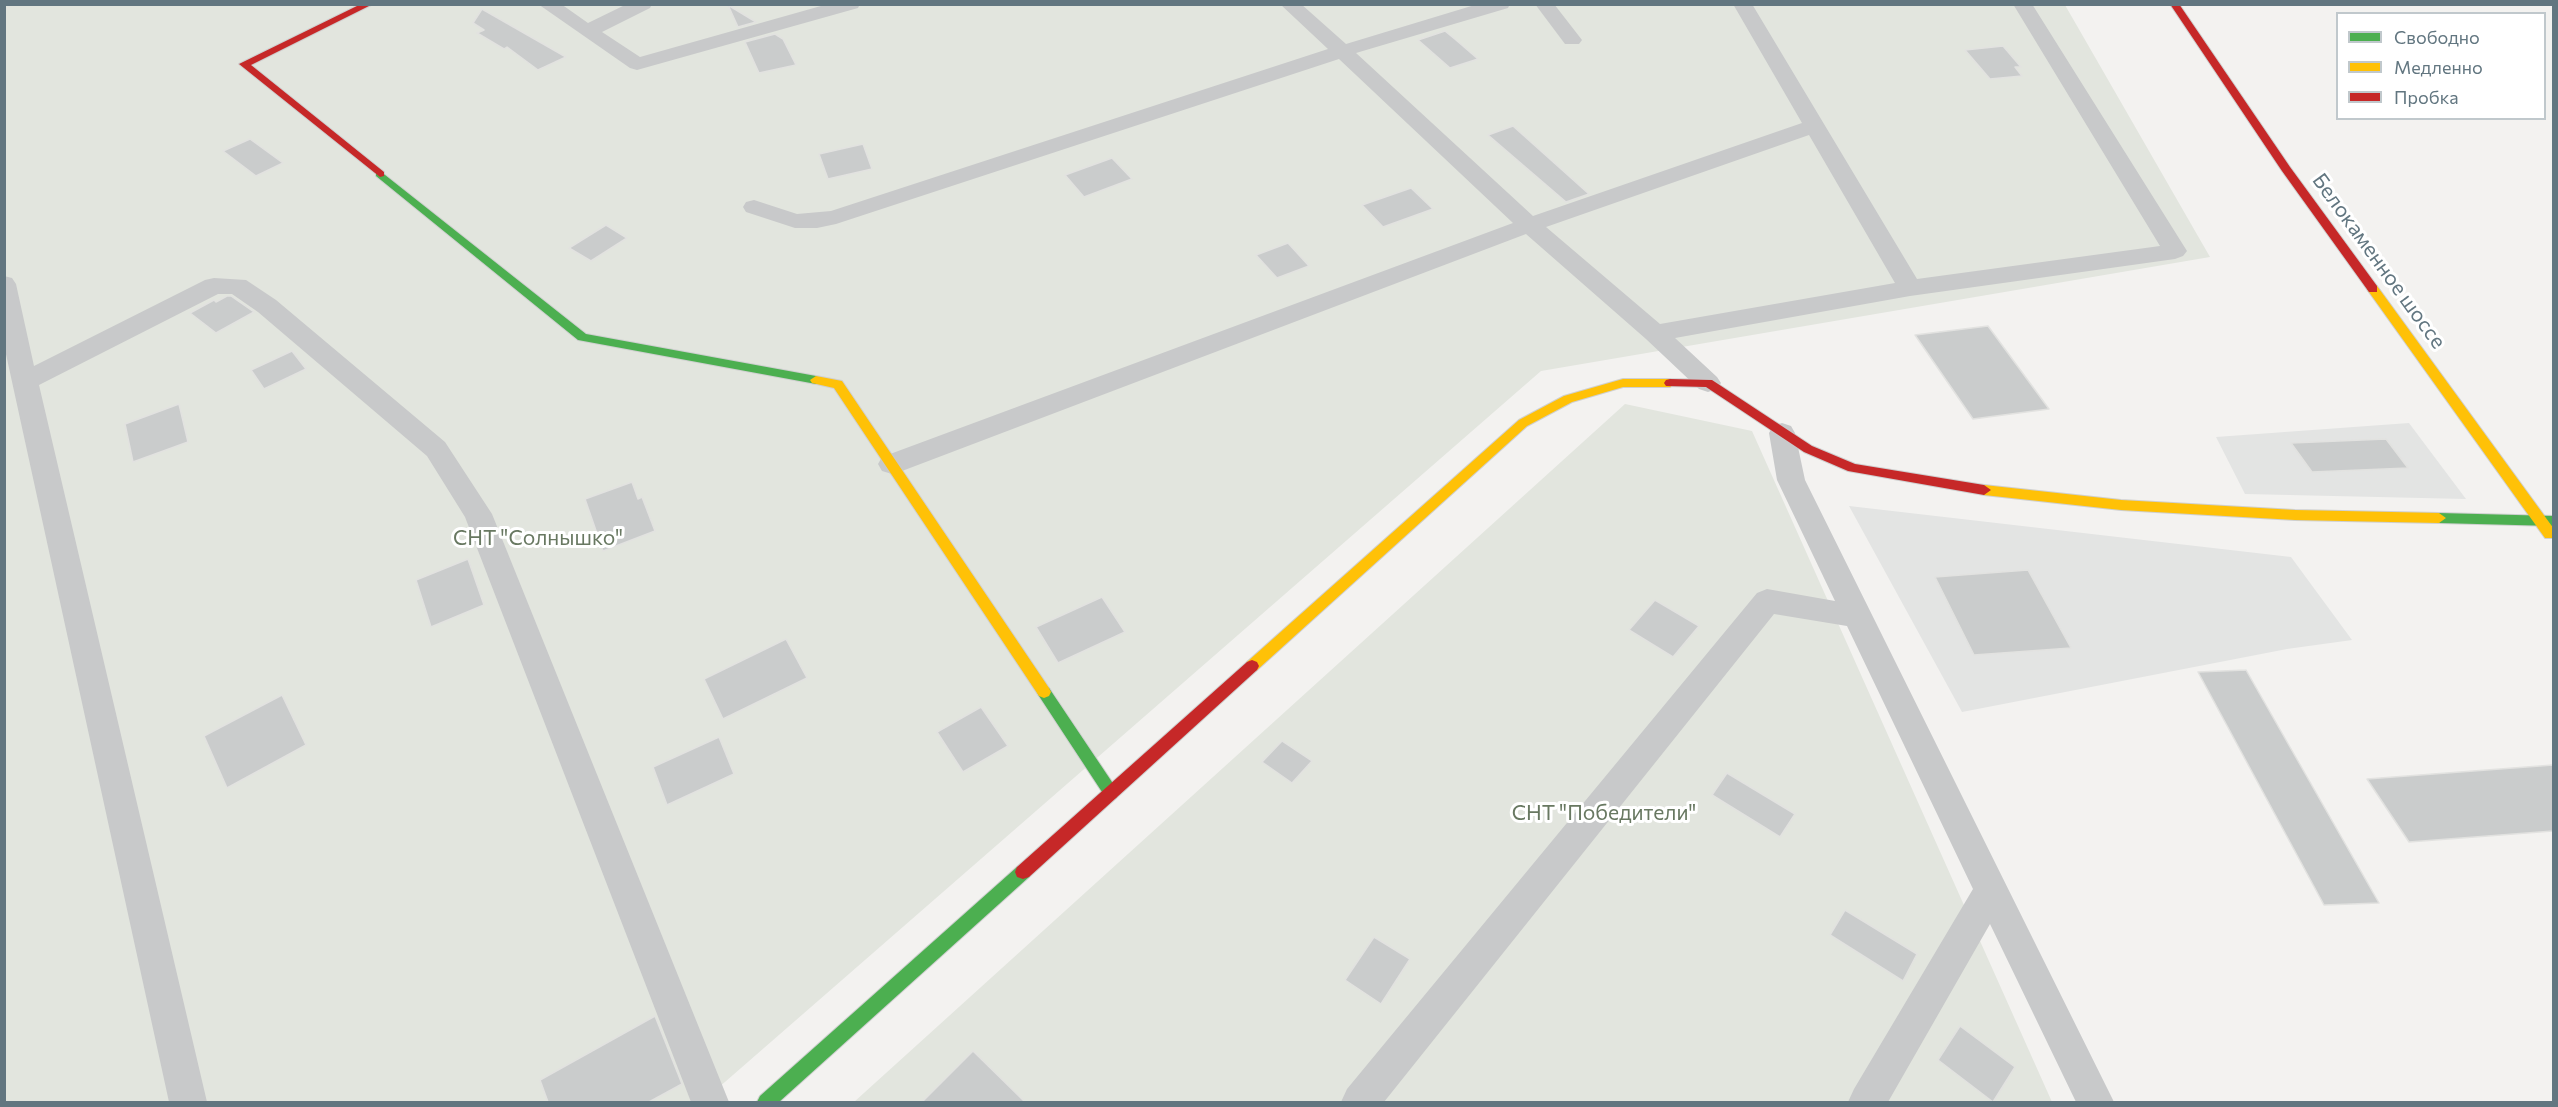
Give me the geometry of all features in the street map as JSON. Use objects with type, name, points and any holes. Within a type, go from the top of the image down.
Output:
[{"type":"street","points":[[369,4],[244,64],[582,337],[838,384],[1111,794]]},
{"type":"street","points":[[547,4],[637,64],[851,4]]},
{"type":"street","points":[[587,31],[643,4]]},
{"type":"street","points":[[1289,4],[1529,225],[1708,383],[1782,434],[1808,449],[1854,468],[2012,494],[2121,505],[2295,516],[2547,521]]},
{"type":"street","points":[[754,207],[795,221],[817,221],[836,217],[1342,51],[1501,4]]},
{"type":"street","points":[[1544,4],[1572,40]]},
{"type":"street","points":[[1742,4],[1910,288]]},
{"type":"street","points":[[1654,333],[1910,288],[2175,251],[2022,4]]},
{"type":"street","name":"Белокаменное шоссе","points":[[2174,4],[2286,169],[2547,521],[2553,539]]},
{"type":"street","points":[[892,464],[1529,225],[1814,126]]},
{"type":"street","points":[[4,284],[188,1102]]},
{"type":"street","points":[[25,381],[214,286],[237,286],[267,306],[436,449],[478,514],[710,1102]]},
{"type":"street","points":[[766,1102],[1523,423],[1568,399],[1623,383],[1708,383]]},
{"type":"street","points":[[1782,434],[1791,480],[2095,1102]]},
{"type":"street","points":[[1359,1102],[1767,601],[1857,615]]},
{"type":"street","points":[[1867,1102],[1991,890]]},
{"type":"shaded area","points":[[2409,423],[2466,499],[2245,494],[2216,437]]},
{"type":"shaded area","points":[[1849,506],[2291,557],[2352,640],[2287,649],[1962,712]]},
{"type":"green space","name":"СНТ \"Солнышко\"","points":[[5,5],[2065,5],[2210,257],[1541,371],[702,1102],[5,1102]]},
{"type":"green space","name":"СНТ \"Победители\"","points":[[1625,404],[1752,431],[2052,1102],[854,1102]]},
{"type":"building","points":[[728,5],[756,22],[738,27]]},
{"type":"building","points":[[482,9],[566,57],[538,70],[507,47],[504,49],[477,33],[484,30],[473,23]]},
{"type":"building","points":[[1445,31],[1478,59],[1450,68],[1418,40]]},
{"type":"building","points":[[775,34],[783,39],[796,65],[759,73],[745,42]]},
{"type":"building","points":[[2003,46],[2021,67],[2015,67],[2022,76],[1990,79],[1965,50]]},
{"type":"building","points":[[1513,126],[1589,194],[1566,202],[1488,135]]},
{"type":"building","points":[[250,139],[283,163],[256,176],[223,151]]},
{"type":"building","points":[[863,144],[872,169],[828,179],[819,154]]},
{"type":"building","points":[[1112,158],[1132,179],[1084,197],[1065,175]]},
{"type":"building","points":[[1411,188],[1433,209],[1383,227],[1362,205]]},
{"type":"building","points":[[606,225],[627,238],[591,261],[569,248]]},
{"type":"building","points":[[1288,243],[1309,266],[1277,278],[1256,255]]},
{"type":"building","points":[[231,296],[254,312],[216,333],[190,313],[214,300],[216,302]]},
{"type":"building","points":[[1988,326],[2049,409],[1973,419],[1915,335]]},
{"type":"building","points":[[292,351],[306,369],[264,389],[251,370]]},
{"type":"building","points":[[179,404],[188,442],[133,462],[125,424]]},
{"type":"building","points":[[2386,439],[2408,468],[2312,472],[2291,443]]},
{"type":"building","points":[[632,482],[638,499],[642,497],[655,531],[603,551],[585,499]]},
{"type":"building","points":[[468,559],[484,605],[431,627],[416,580]]},
{"type":"building","points":[[2028,570],[2071,648],[1974,655],[1935,577]]},
{"type":"building","points":[[1102,597],[1125,632],[1058,663],[1036,627]]},
{"type":"building","points":[[1655,600],[1699,626],[1673,657],[1629,630]]},
{"type":"building","points":[[786,639],[807,678],[723,719],[704,679]]},
{"type":"building","points":[[2246,670],[2379,903],[2324,905],[2198,672]]},
{"type":"building","points":[[282,695],[306,745],[227,788],[204,736]]},
{"type":"building","points":[[981,707],[1008,746],[963,772],[937,732]]},
{"type":"building","points":[[719,737],[734,774],[667,805],[653,767]]},
{"type":"building","points":[[1282,741],[1312,761],[1292,783],[1262,762]]},
{"type":"building","points":[[2553,765],[2553,831],[2409,842],[2367,779]]},
{"type":"building","points":[[1727,773],[1795,814],[1780,837],[1712,795]]},
{"type":"building","points":[[1845,910],[1917,954],[1903,981],[1830,935]]},
{"type":"building","points":[[1374,937],[1410,959],[1381,1004],[1345,980]]},
{"type":"building","points":[[655,1016],[682,1084],[649,1102],[548,1102],[540,1080]]},
{"type":"building","points":[[1960,1026],[2015,1067],[1993,1102],[1938,1060]]},
{"type":"building","points":[[973,1051],[1025,1102],[922,1102]]},
{"type":"traffic: fast","points":[[380,174],[582,337],[816,380]]},
{"type":"traffic: fast","points":[[2439,518],[2554,521]]},
{"type":"traffic: fast","points":[[1044,692],[1111,793]]},
{"type":"traffic: fast","points":[[766,1102],[1023,872]]},
{"type":"traffic: slow","points":[[2373,289],[2550,534]]},
{"type":"traffic: slow","points":[[816,380],[838,384],[1044,692]]},
{"type":"traffic: slow","points":[[1252,666],[1523,423],[1568,399],[1623,383],[1670,383]]},
{"type":"traffic: slow","points":[[1984,490],[2121,505],[2295,515],[2439,518]]},
{"type":"traffic: jam","points":[[369,4],[244,64],[380,174]]},
{"type":"traffic: jam","points":[[2174,4],[2286,169],[2373,289]]},
{"type":"traffic: jam","points":[[1670,383],[1708,383],[1808,449],[1853,468],[1984,490]]},
{"type":"traffic: jam","points":[[1023,872],[1252,666]]}]
